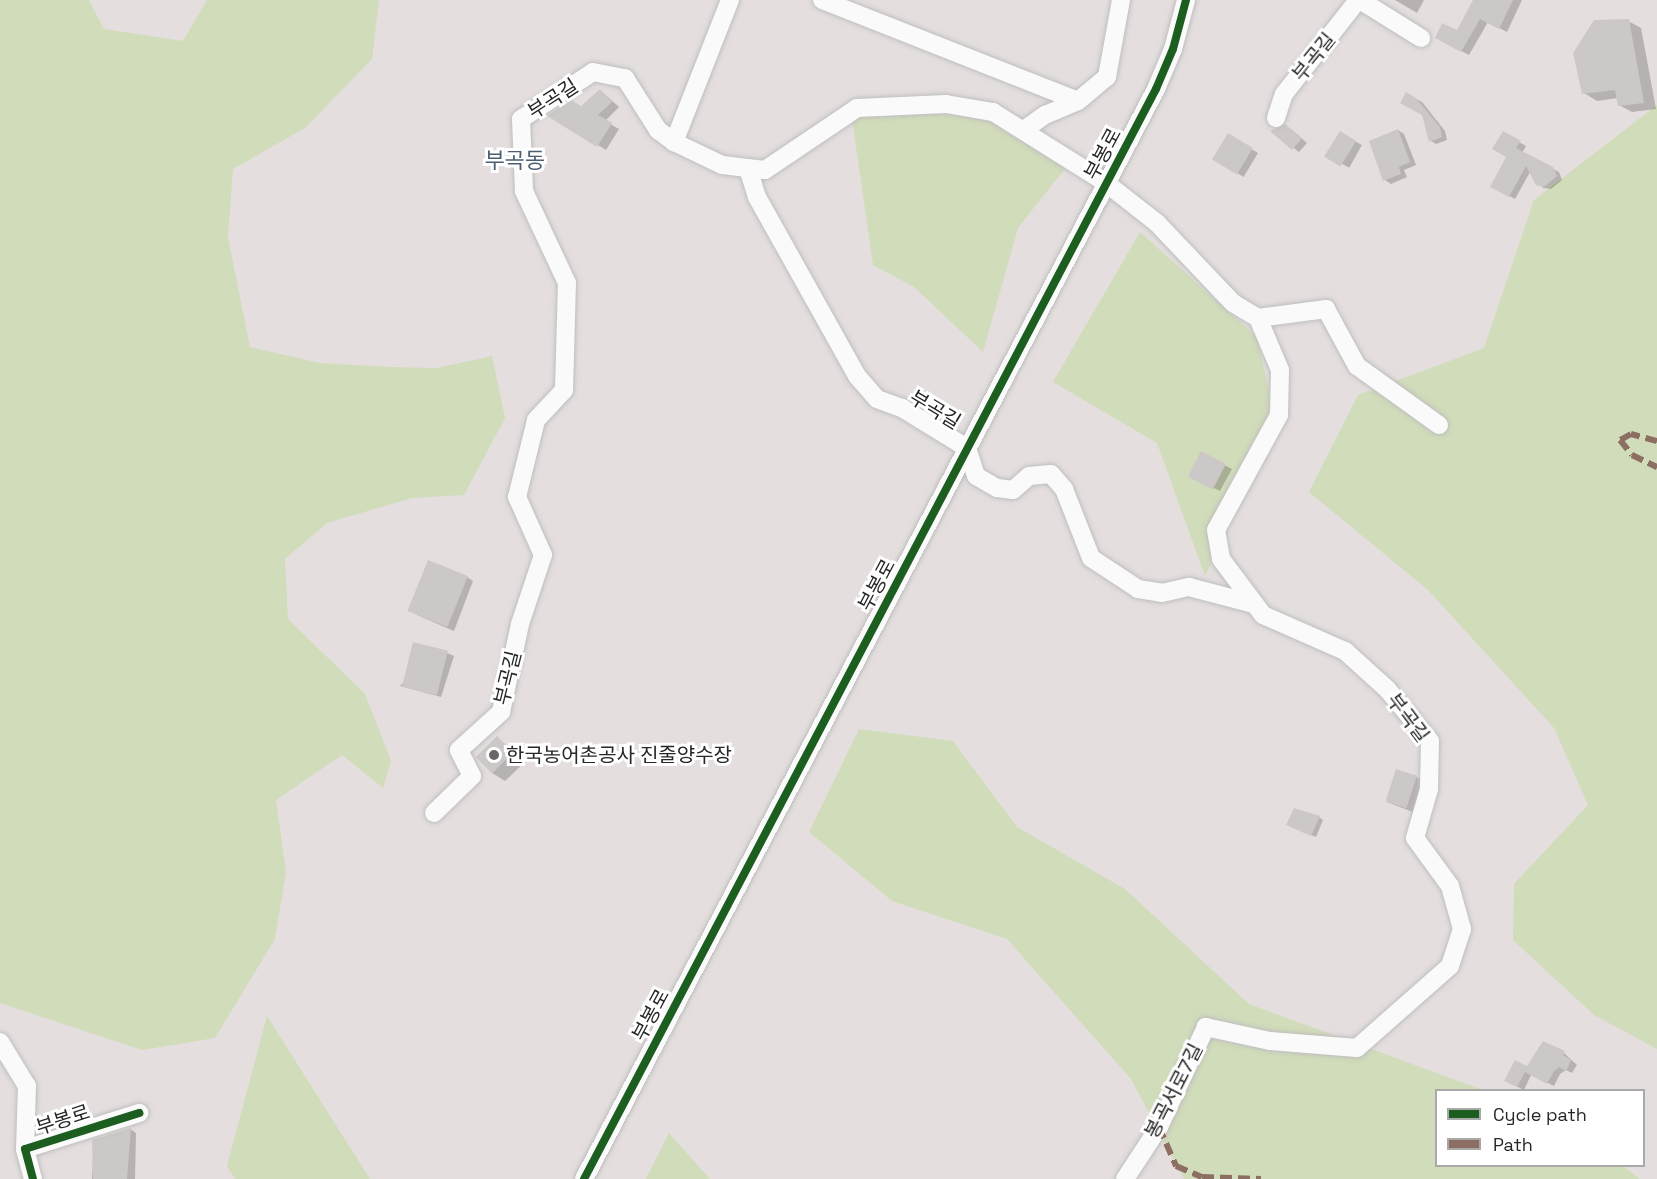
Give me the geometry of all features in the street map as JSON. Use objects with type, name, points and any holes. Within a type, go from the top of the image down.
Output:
[{"type":"street","points":[[730,0],[674,142],[723,165],[765,170],[857,108],[946,104],[979,108],[1024,130],[1106,183],[1157,223],[1233,303],[1258,318],[1326,309],[1357,366],[1439,425]]},
{"type":"street","points":[[822,0],[1078,101]]},
{"type":"street","points":[[1024,130],[1045,115],[1078,101],[1102,83],[1110,71],[1121,0]]},
{"type":"street","name":"부봉로","points":[[584,1179],[1156,89],[1173,49],[1186,0]]},
{"type":"street","name":"부곡길","points":[[1276,118],[1284,94],[1359,0],[1421,38]]},
{"type":"street","name":"부곡길","points":[[434,813],[472,776],[459,750],[501,712],[520,624],[543,555],[517,497],[536,420],[564,390],[567,283],[524,191],[521,119],[594,72],[625,78],[658,130],[674,142]]},
{"type":"street","name":"부곡길","points":[[748,168],[757,197],[856,376],[877,399],[902,408],[968,448],[976,476],[997,488],[1013,490],[1029,476],[1051,474],[1064,489],[1090,558],[1138,589],[1161,593],[1190,587],[1254,604]]},
{"type":"street","name":"부곡길","points":[[1258,318],[1280,370],[1279,415],[1216,530],[1221,559],[1263,615],[1345,651],[1387,689],[1431,741],[1430,789],[1415,838],[1450,886],[1462,929],[1450,966],[1357,1048],[1270,1041]]},
{"type":"street","name":"봉곡서로7길","points":[[1125,1179],[1159,1127],[1206,1028],[1270,1041]]},
{"type":"street","points":[[0,1042],[27,1086],[25,1149]]},
{"type":"street","name":"부봉로","points":[[33,1179],[25,1149],[139,1113]]},
{"type":"green space","points":[[0,0],[89,0],[104,29],[183,41],[207,0],[379,0],[372,59],[305,128],[233,169],[228,237],[250,347],[320,363],[390,367],[437,368],[492,356],[505,418],[464,495],[412,498],[327,523],[285,559],[288,619],[365,694],[391,761],[383,788],[342,755],[276,800],[286,872],[275,939],[215,1038],[142,1050],[0,1003]]},
{"type":"green space","points":[[1657,105],[1657,1049],[1594,1015],[1513,940],[1514,884],[1588,805],[1554,728],[1428,590],[1309,492],[1358,395],[1484,348],[1534,200]]},
{"type":"green space","points":[[900,111],[992,118],[1071,161],[1018,228],[983,352],[914,287],[873,265],[852,119]]},
{"type":"green space","points":[[1140,232],[1257,337],[1272,405],[1252,459],[1215,516],[1209,543],[1211,563],[1205,576],[1157,443],[1053,382]]},
{"type":"green space","points":[[859,729],[953,741],[1017,827],[1125,889],[1249,1004],[1480,1089],[1435,1089],[1435,1167],[1624,1167],[1640,1179],[1184,1179],[1131,1079],[1007,939],[892,901],[809,832]]},
{"type":"green space","points":[[267,1016],[370,1179],[235,1179],[227,1166]]},
{"type":"green space","points":[[669,1133],[710,1179],[646,1179]]},
{"type":"building","points":[[1473,0],[1513,0],[1499,29],[1480,19],[1461,52],[1435,38],[1442,23],[1457,30]]},
{"type":"building","points":[[1629,19],[1644,103],[1618,106],[1615,90],[1582,94],[1573,53],[1594,20]]},
{"type":"building","points":[[600,89],[612,102],[598,115],[612,123],[597,147],[547,116],[571,100],[581,106]]},
{"type":"building","points":[[1406,92],[1416,98],[1440,127],[1442,137],[1429,142],[1422,115],[1400,103]]},
{"type":"building","points":[[1285,124],[1302,138],[1292,150],[1270,131]]},
{"type":"building","points":[[1398,129],[1410,162],[1399,167],[1401,174],[1383,181],[1369,141]]},
{"type":"building","points":[[1340,131],[1356,141],[1340,167],[1324,156]]},
{"type":"building","points":[[1503,131],[1521,141],[1516,148],[1553,167],[1557,176],[1544,187],[1536,185],[1526,166],[1509,197],[1490,187],[1506,157],[1492,149]]},
{"type":"building","points":[[1228,133],[1253,148],[1237,175],[1212,160]]},
{"type":"building","points":[[1201,451],[1226,464],[1213,490],[1188,477]]},
{"type":"building","points":[[428,560],[468,576],[447,627],[407,611]]},
{"type":"building","points":[[413,642],[448,651],[437,695],[402,687]]},
{"type":"building","name":"한국농어촌공사 진줄양수장","points":[[497,736],[513,752],[492,773],[476,757]]},
{"type":"building","points":[[1396,769],[1417,776],[1406,808],[1385,801]]},
{"type":"building","points":[[1294,808],[1320,816],[1311,836],[1286,825]]},
{"type":"building","points":[[1543,1041],[1565,1051],[1563,1055],[1571,1060],[1566,1071],[1559,1067],[1547,1084],[1525,1072],[1517,1087],[1504,1081],[1515,1060],[1527,1066]]},
{"type":"building","points":[[131,1128],[127,1179],[93,1179],[92,1140]]},
{"type":"marked path","points":[[1657,441],[1631,434],[1620,440],[1632,455],[1657,467]]},
{"type":"marked path","points":[[1159,1127],[1176,1166],[1202,1177],[1261,1179]]},
{"type":"cycle path","points":[[584,1179],[1156,89],[1173,49],[1186,0]]},
{"type":"cycle path","points":[[33,1179],[25,1149],[139,1113]]},
{"type":"place","name":"한국농어촌공사 진줄양수장","points":[[494,755]]},
{"type":"district","name":"부곡동","points":[[515,161]]}]
